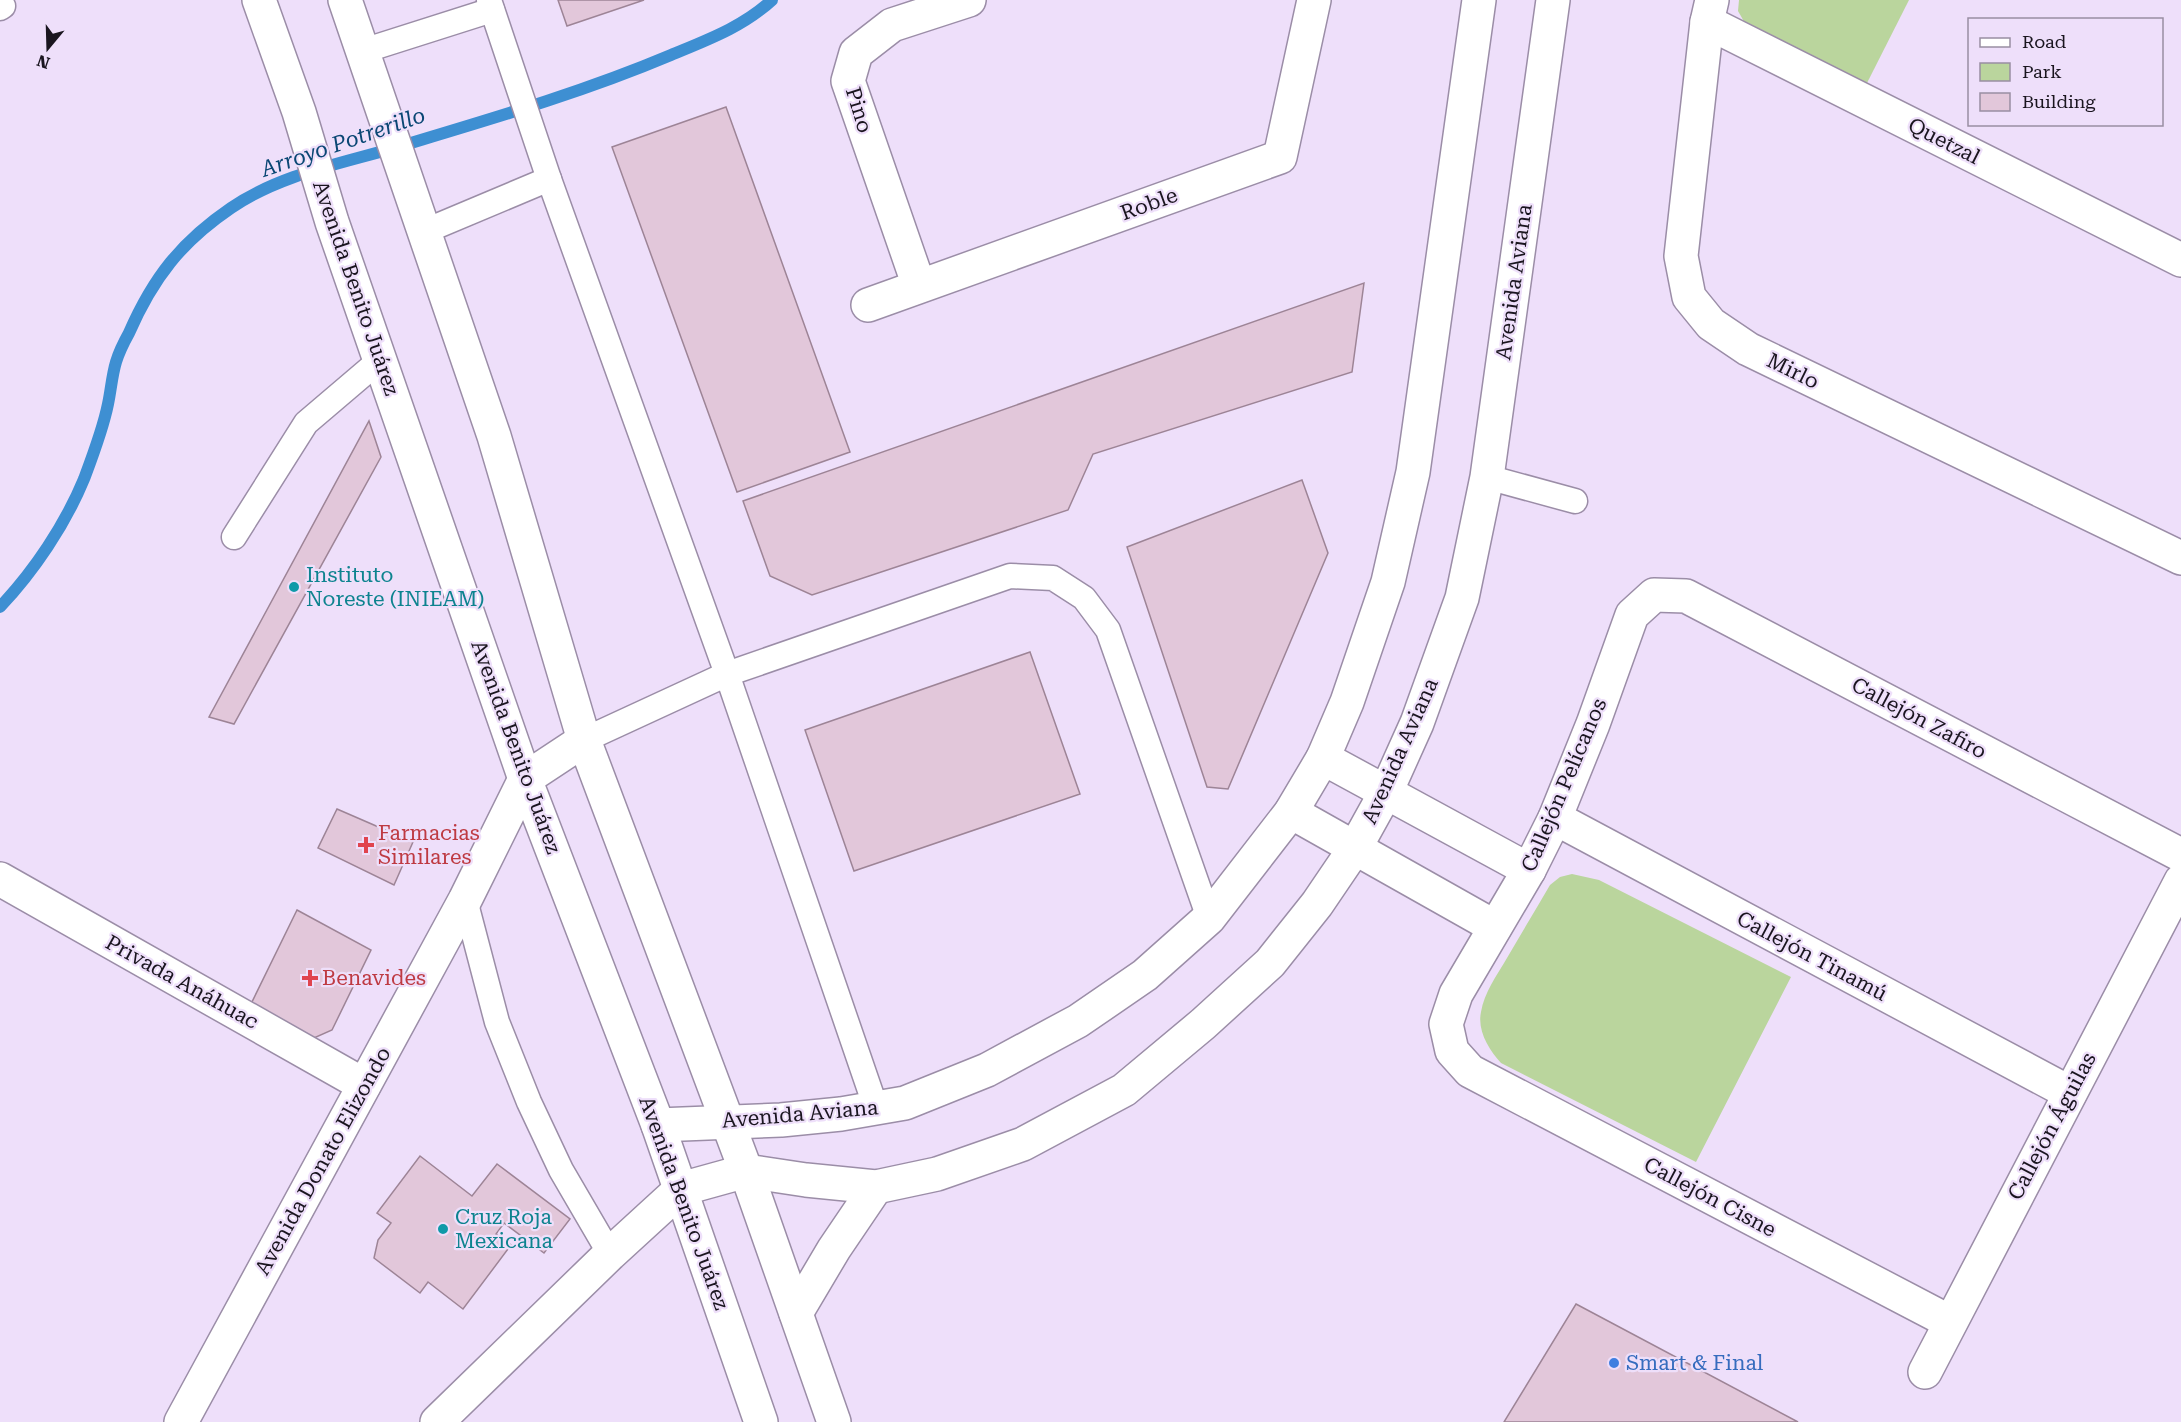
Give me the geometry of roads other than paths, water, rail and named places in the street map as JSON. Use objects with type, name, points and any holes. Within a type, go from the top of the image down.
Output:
[{"type":"street","name":"Avenida Benito Juárez","points":[[259,0],[299,112],[332,222],[525,779],[658,1125],[761,1422]]},
{"type":"street","points":[[345,0],[494,436],[584,740],[746,1172],[834,1422]]},
{"type":"street","name":"Pino","points":[[919,286],[848,81],[856,53],[892,25],[969,0]]},
{"type":"street","name":"Roble","points":[[868,305],[1280,157],[1314,0]]},
{"type":"street","name":"Avenida Aviana","points":[[658,1125],[781,1120],[841,1114],[905,1102],[987,1070],[1078,1021],[1145,975],[1209,918],[1291,812],[1323,758],[1347,702],[1388,582],[1413,472],[1479,0]]},
{"type":"street","name":"Avenida Aviana","points":[[746,1172],[876,1187],[938,1174],[1023,1144],[1124,1090],[1203,1024],[1270,963],[1317,904],[1355,848],[1386,792],[1417,723],[1462,598],[1487,477],[1553,0]]},
{"type":"street","name":"Quetzal","points":[[1709,11],[2181,260]]},
{"type":"street","name":"Mirlo","points":[[1709,11],[1681,256],[1689,297],[1710,324],[1748,349],[2181,558]]},
{"type":"street","name":"Callejón Pelícanos","points":[[1470,1071],[1452,1051],[1446,1024],[1456,994],[1529,870],[1555,818],[1593,724],[1632,615],[1654,595]]},
{"type":"street","name":"Callejón Zafiro","points":[[1654,595],[1686,596],[2181,855]]},
{"type":"street","points":[[525,779],[584,740]]},
{"type":"street","points":[[1323,758],[1529,870]]},
{"type":"street","name":"Avenida Donato Elizondo","points":[[180,1422],[465,900],[525,779]]},
{"type":"street","points":[[1291,812],[1495,927]]},
{"type":"street","name":"Callejón Tinamú","points":[[1555,818],[2070,1093]]},
{"type":"street","name":"Privada Anáhuac","points":[[0,879],[364,1085]]},
{"type":"street","name":"Callejón Águilas","points":[[1925,1372],[2181,881]]},
{"type":"street","name":"Callejón Cisne","points":[[1470,1071],[1950,1322]]},
{"type":"street","points":[[438,1422],[610,1254],[681,1189],[746,1172]]},
{"type":"street","points":[[796,1313],[834,1249],[876,1187]]},
{"type":"lane","points":[[363,51],[490,5],[540,154],[727,674],[876,1108]]},
{"type":"lane","points":[[423,232],[549,179]]},
{"type":"lane","points":[[234,537],[306,423],[380,360]]},
{"type":"lane","points":[[1487,477],[1575,501]]},
{"type":"lane","points":[[584,740],[727,674],[1010,576],[1053,578],[1084,598],[1108,630],[1209,918]]},
{"type":"lane","points":[[465,900],[497,1022],[529,1102],[561,1170],[610,1254]]},
{"type":"waterway","name":"Arroyo Potrerillo","points":[[0,607],[48,547],[84,479],[103,423],[117,358],[138,313],[170,263],[197,234],[213,221],[250,197],[289,179],[499,116],[637,69],[724,32],[749,18],[772,0]]},
{"type":"place","name":"Instituto Noreste (INIEAM)","points":[[294,587]]},
{"type":"place","name":"Farmacias Similares","points":[[366,845]]},
{"type":"place","name":"Benavides","points":[[310,978]]},
{"type":"place","name":"Cruz Roja Mexicana","points":[[443,1229]]},
{"type":"place","name":"Smart & Final","points":[[1614,1363]]}]
